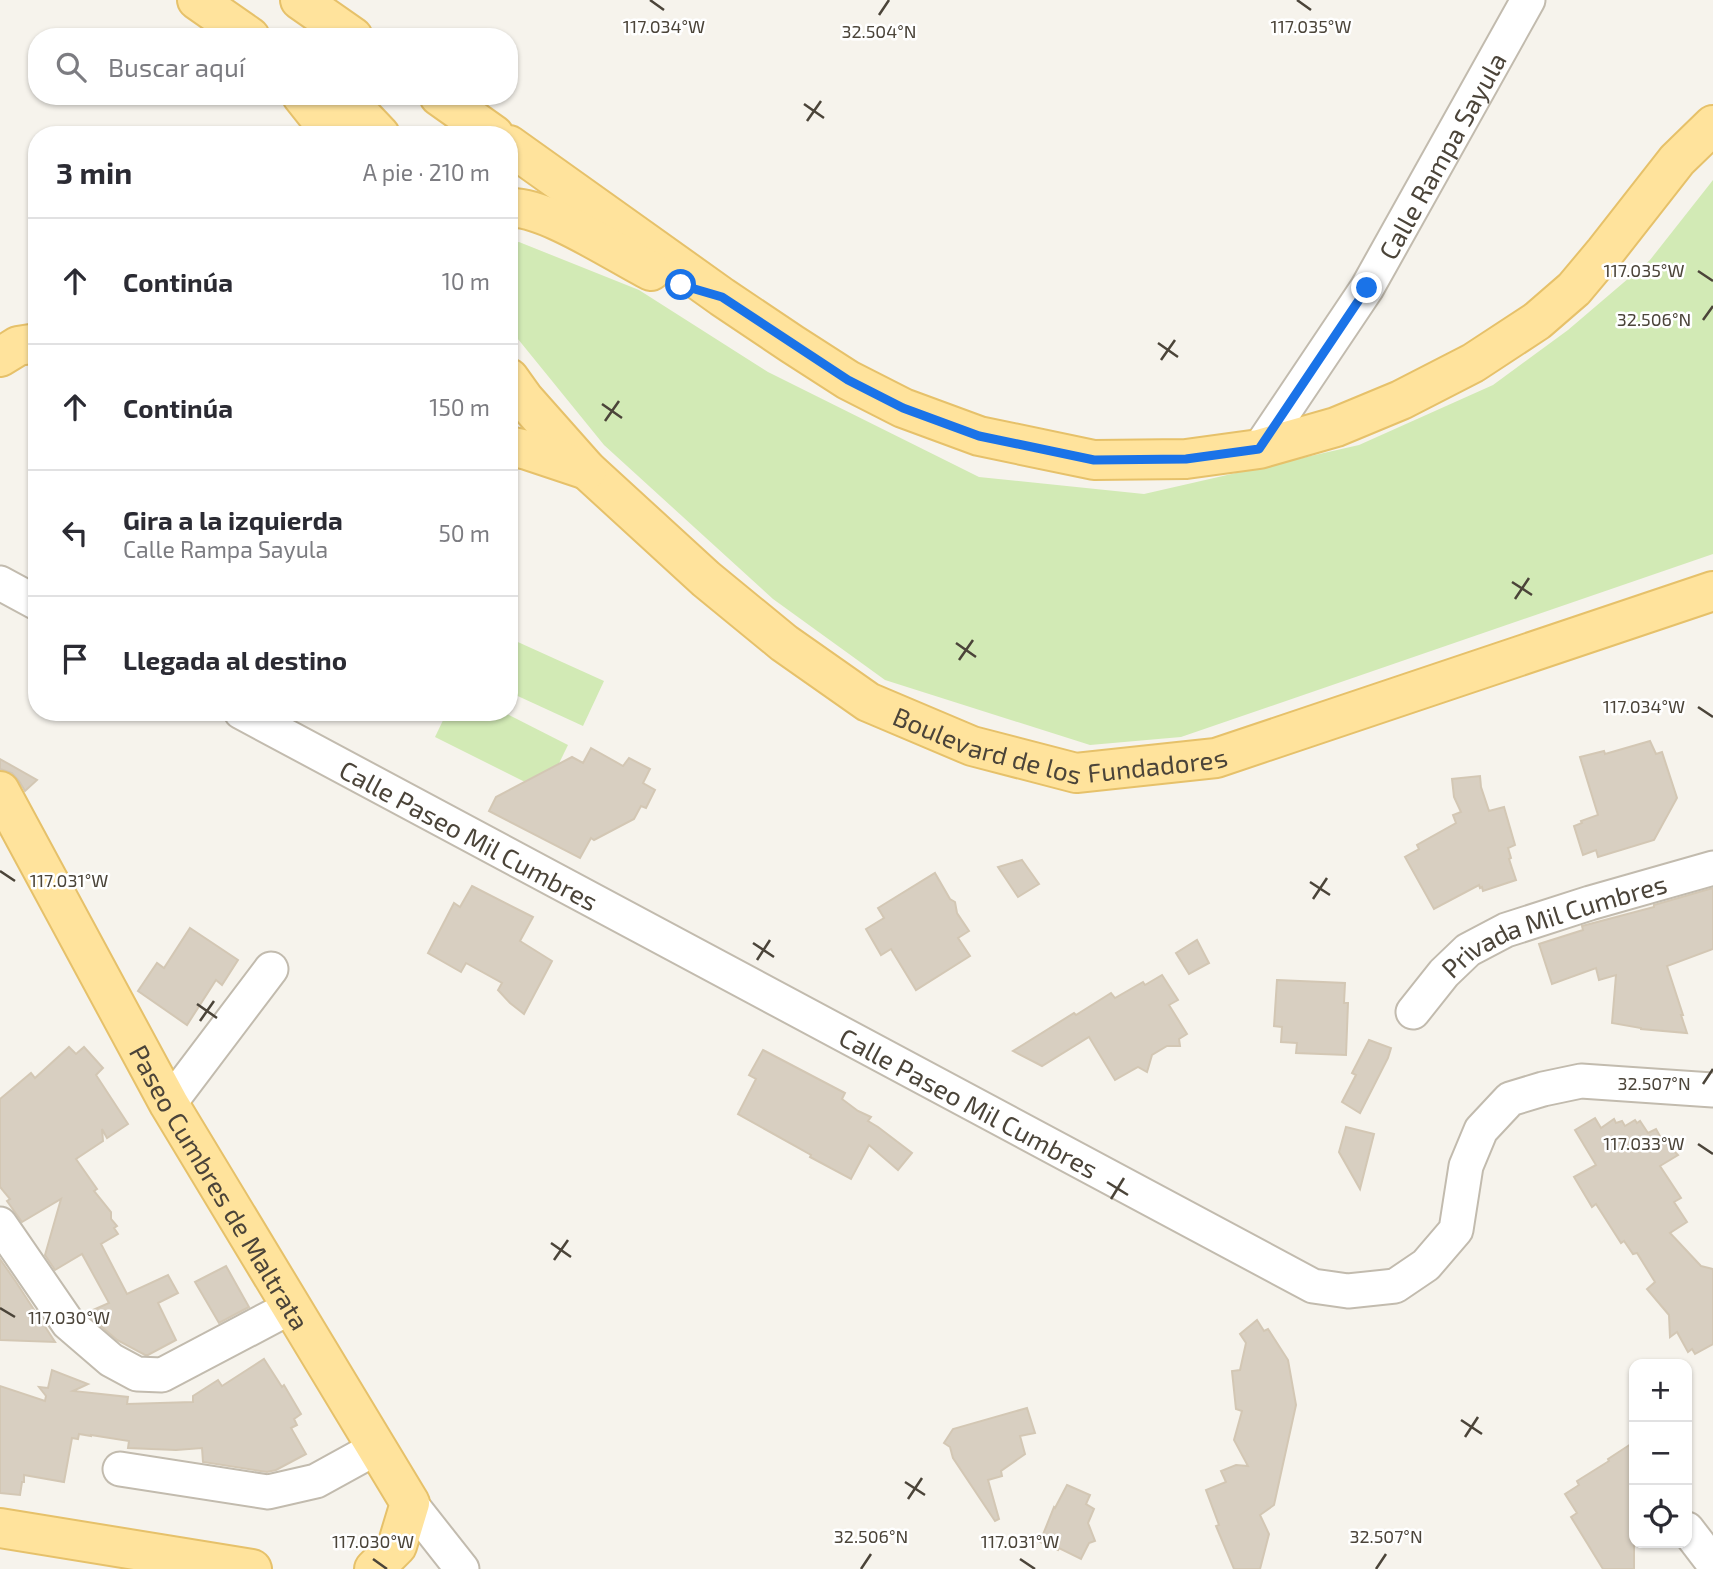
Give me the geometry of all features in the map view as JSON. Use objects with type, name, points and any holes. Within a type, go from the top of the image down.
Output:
[{"type":"main road","points":[[197,0],[237,28]]},
{"type":"main road","points":[[300,0],[340,28]]},
{"type":"main road","points":[[310,105],[326,126]]},
{"type":"main road","points":[[352,105],[371,126]]},
{"type":"main road","points":[[452,105],[481,126]]},
{"type":"main road","points":[[518,151],[722,297],[848,380],[903,408],[979,436],[1094,460],[1186,459],[1259,449],[1336,427],[1401,400],[1473,363],[1537,321],[1574,289],[1676,160],[1713,125]]},
{"type":"main road","points":[[518,207],[556,220],[630,261],[681,285],[722,297]]},
{"type":"main road","points":[[0,357],[19,346],[28,344]]},
{"type":"main road","name":"Boulevard de los Fundadores","points":[[518,390],[587,470],[706,579],[784,643],[868,702],[972,746],[1076,773],[1216,758],[1713,591]]},
{"type":"main road","points":[[518,448],[587,470]]},
{"type":"main road","name":"Paseo Cumbres de Maltrata","points":[[0,792],[169,1104],[410,1503]]},
{"type":"main road","points":[[374,1569],[397,1546],[410,1503]]},
{"type":"main road","points":[[0,1528],[252,1569]]},
{"type":"street","name":"Calle Rampa Sayula","points":[[1259,449],[1367,288],[1528,0]]},
{"type":"street","points":[[0,583],[28,598]]},
{"type":"street","name":"Calle Paseo Mil Cumbres","points":[[259,721],[1313,1286],[1348,1291],[1395,1286],[1426,1265],[1456,1230],[1466,1166],[1481,1130],[1510,1099],[1581,1081],[1713,1090]]},
{"type":"street","name":"Privada Mil Cumbres","points":[[1413,1012],[1444,973],[1468,950],[1506,930],[1713,868]]},
{"type":"street","points":[[169,1104],[271,969]]},
{"type":"street","points":[[0,1224],[68,1323],[111,1360],[136,1374],[162,1375],[291,1307]]},
{"type":"street","points":[[120,1469],[268,1492],[316,1481],[376,1448]]},
{"type":"street","name":"Paseo Cumbres de Maltrata","points":[[410,1503],[462,1569]]},
{"type":"street","points":[[1692,1536],[1713,1563]]},
{"type":"green space","points":[[1713,180],[1713,554],[1181,737],[1090,745],[885,680],[773,599],[604,445],[518,339],[519,242],[639,290],[768,372],[979,477],[1144,494],[1359,445],[1493,385],[1568,330],[1650,260]]},
{"type":"green space","points":[[518,642],[604,681],[583,726],[518,696]]},
{"type":"green space","points":[[518,720],[568,745],[545,792],[435,737],[443,721]]},
{"type":"building","points":[[1650,741],[1656,754],[1662,752],[1677,798],[1654,840],[1598,857],[1596,850],[1583,855],[1574,826],[1598,815],[1580,757],[1604,751],[1605,754]]},
{"type":"building","points":[[591,748],[623,766],[629,758],[650,769],[643,783],[655,790],[646,808],[641,806],[634,819],[594,840],[591,838],[580,858],[489,811],[496,797],[572,757],[583,763]]},
{"type":"building","points":[[0,759],[37,780],[25,791],[12,773],[0,769]]},
{"type":"building","points":[[1480,776],[1489,811],[1504,807],[1515,845],[1508,848],[1516,880],[1483,891],[1479,885],[1434,909],[1405,857],[1419,849],[1417,845],[1456,823],[1453,815],[1461,812],[1454,797],[1452,779]]},
{"type":"building","points":[[1022,860],[1039,884],[1018,897],[998,867]]},
{"type":"building","points":[[935,873],[950,899],[955,902],[957,913],[969,931],[958,938],[970,956],[916,990],[891,949],[881,955],[866,929],[884,918],[878,908]]},
{"type":"building","points":[[472,886],[533,917],[520,941],[552,961],[524,1014],[498,990],[502,983],[466,963],[461,972],[428,953],[454,903],[460,907]]},
{"type":"building","points":[[1713,888],[1713,949],[1667,966],[1687,1033],[1641,1029],[1612,1023],[1616,975],[1599,980],[1596,968],[1552,984],[1539,944],[1583,930],[1582,926]]},
{"type":"building","points":[[190,928],[238,960],[222,985],[216,980],[187,1025],[138,991],[157,963],[164,968]]},
{"type":"building","points":[[1197,940],[1209,963],[1189,974],[1176,953]]},
{"type":"building","points":[[1162,975],[1178,1000],[1169,1005],[1187,1034],[1179,1039],[1180,1046],[1167,1046],[1152,1055],[1147,1072],[1138,1067],[1115,1080],[1089,1037],[1042,1066],[1013,1051],[1111,993],[1115,998]]},
{"type":"building","points":[[1277,980],[1345,983],[1344,1003],[1348,1003],[1346,1055],[1296,1053],[1297,1043],[1281,1042],[1282,1027],[1274,1026]]},
{"type":"building","points":[[1369,1040],[1391,1048],[1360,1113],[1342,1102],[1356,1075],[1352,1073]]},
{"type":"building","points":[[69,1047],[76,1054],[84,1047],[103,1068],[96,1075],[128,1124],[107,1138],[102,1129],[103,1141],[76,1159],[97,1189],[94,1191],[111,1212],[111,1219],[117,1226],[114,1228],[118,1234],[101,1244],[127,1294],[168,1275],[178,1293],[158,1303],[176,1340],[148,1355],[117,1340],[86,1313],[109,1303],[82,1254],[55,1270],[45,1255],[61,1199],[22,1222],[0,1187],[0,1099],[31,1073],[35,1078]]},
{"type":"building","points":[[763,1050],[845,1093],[842,1099],[871,1117],[868,1121],[912,1153],[898,1170],[869,1145],[851,1179],[738,1114],[756,1079],[749,1075]]},
{"type":"building","points":[[1595,1118],[1601,1128],[1614,1119],[1616,1123],[1622,1121],[1625,1126],[1635,1120],[1637,1123],[1640,1121],[1648,1133],[1656,1129],[1678,1155],[1660,1166],[1681,1198],[1674,1202],[1687,1222],[1670,1233],[1701,1266],[1713,1269],[1713,1344],[1695,1354],[1692,1349],[1688,1352],[1677,1332],[1670,1337],[1669,1315],[1647,1289],[1655,1282],[1637,1253],[1633,1254],[1624,1241],[1621,1243],[1596,1204],[1592,1207],[1574,1177],[1596,1165],[1575,1130]]},
{"type":"building","points":[[1346,1127],[1374,1134],[1360,1189],[1339,1152]]},
{"type":"building","points":[[0,1259],[16,1282],[55,1342],[0,1340]]},
{"type":"building","points":[[226,1266],[249,1307],[219,1323],[195,1282]]},
{"type":"building","points":[[1257,1320],[1264,1331],[1268,1329],[1288,1360],[1296,1405],[1274,1505],[1260,1515],[1269,1534],[1260,1569],[1234,1569],[1216,1526],[1219,1525],[1206,1490],[1226,1482],[1221,1471],[1236,1465],[1248,1466],[1234,1440],[1242,1411],[1236,1409],[1232,1371],[1240,1370],[1246,1343],[1240,1334]]},
{"type":"building","points":[[264,1359],[301,1414],[294,1419],[297,1425],[291,1428],[306,1454],[276,1470],[267,1472],[203,1462],[202,1448],[128,1448],[129,1441],[79,1434],[78,1439],[72,1438],[64,1482],[24,1475],[20,1495],[0,1493],[0,1386],[45,1401],[46,1396],[39,1387],[48,1388],[52,1370],[88,1384],[73,1391],[128,1397],[127,1404],[193,1402],[193,1396],[218,1380],[222,1386]]},
{"type":"building","points":[[1027,1408],[1035,1433],[1020,1436],[1025,1454],[1001,1471],[1002,1476],[988,1480],[999,1519],[995,1521],[953,1458],[950,1447],[944,1443],[953,1429]]},
{"type":"building","points":[[1629,1445],[1629,1548],[1634,1548],[1634,1569],[1603,1569],[1571,1517],[1577,1513],[1565,1494],[1579,1485],[1577,1481],[1609,1461],[1608,1459]]},
{"type":"building","points":[[1067,1485],[1090,1495],[1086,1504],[1094,1509],[1088,1523],[1095,1541],[1089,1543],[1081,1559],[1040,1542],[1054,1507]]},
{"type":"route","points":[[681,285],[722,297],[848,380],[903,408],[979,436],[1094,460],[1186,459],[1259,449],[1367,288]]}]
